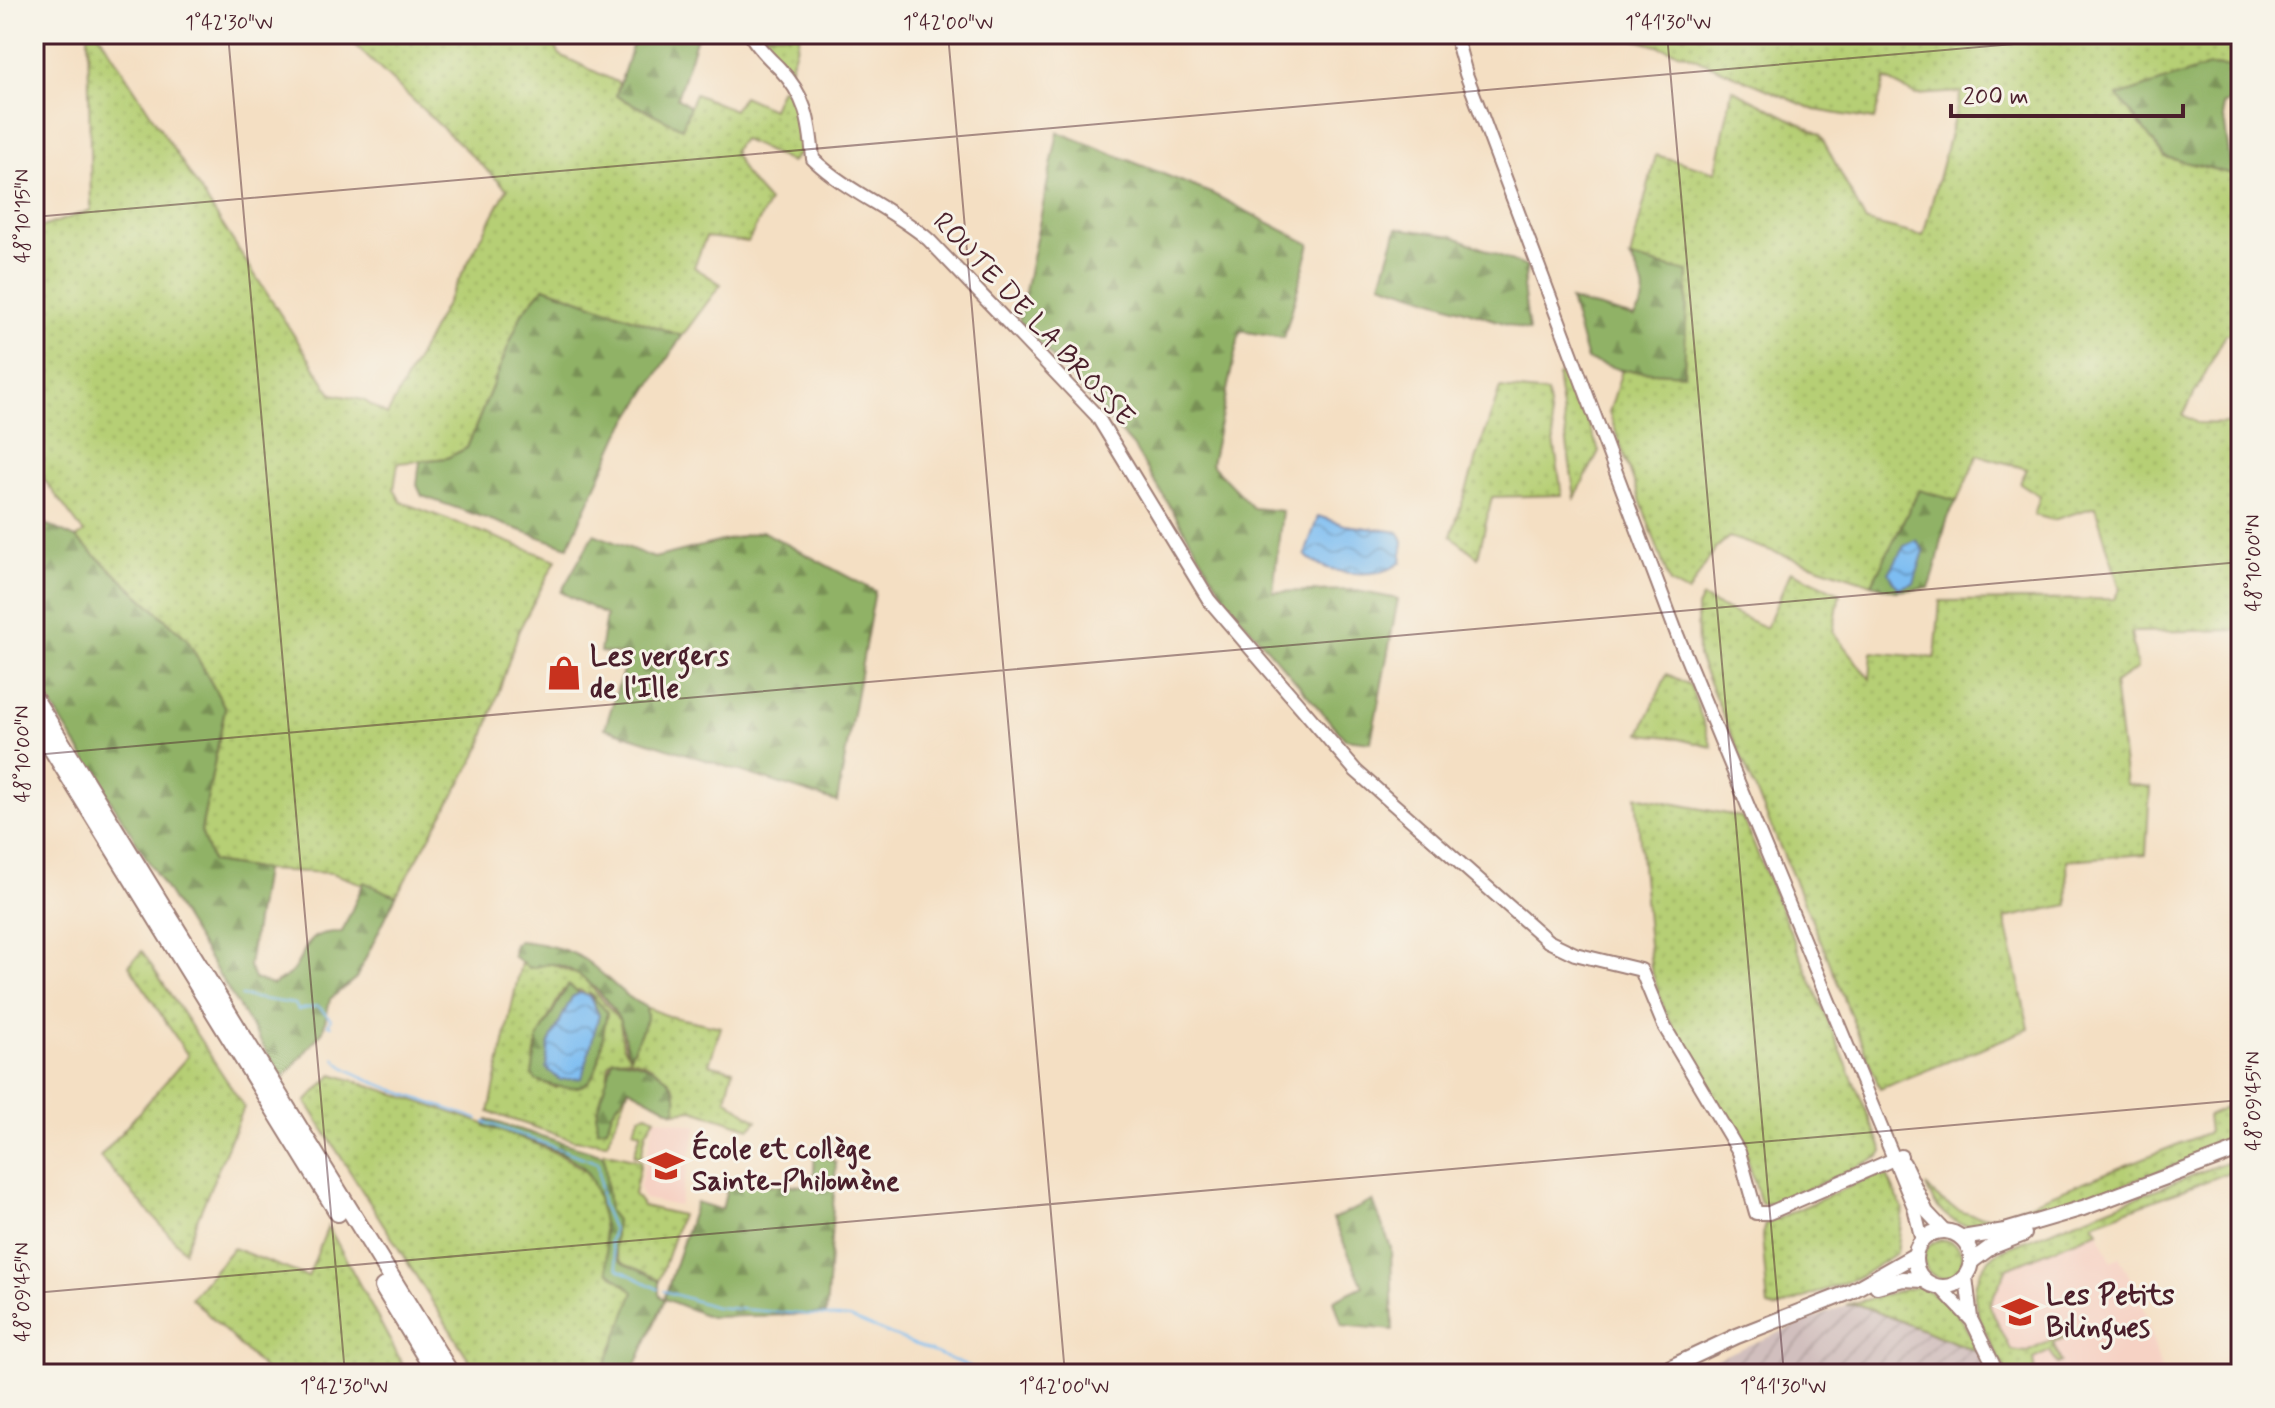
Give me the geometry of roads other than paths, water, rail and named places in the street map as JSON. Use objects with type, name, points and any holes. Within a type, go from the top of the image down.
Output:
[{"type":"highway","points":[[34,698],[451,1374]]},
{"type":"highway","points":[[34,720],[436,1374]]},
{"type":"main road","points":[[1656,1374],[1725,1341],[1850,1292],[1903,1279],[1924,1280],[1941,1288],[1955,1285],[1966,1277],[1972,1261],[1991,1247],[2083,1208],[2241,1149]]},
{"type":"main road","points":[[1850,1292],[1915,1255],[1922,1241],[1932,1233],[1945,1231],[1962,1238],[2005,1231],[2083,1208]]},
{"type":"main road","points":[[1962,1238],[1969,1248],[1972,1261]]},
{"type":"main road","points":[[1915,1255],[1917,1269],[1924,1280]]},
{"type":"street","name":"ROUTE DE LA BROSSE","points":[[750,34],[805,101],[810,118],[813,159],[827,173],[910,224],[929,240],[1097,416],[1209,600],[1356,771],[1548,941],[1575,954],[1641,970],[1664,1026],[1739,1152],[1756,1213],[1769,1213],[1897,1158]]},
{"type":"street","points":[[1455,34],[1466,74],[1678,637],[1897,1158],[1918,1217],[1922,1241]]},
{"type":"street","points":[[1897,1158],[1927,1212],[1945,1231]]},
{"type":"street","points":[[1966,1277],[1972,1321]]},
{"type":"street","points":[[1941,1288],[1972,1321],[1998,1374]]},
{"type":"water","points":[[1318,516],[1345,525],[1399,532],[1403,541],[1401,562],[1380,572],[1353,573],[1314,562],[1305,555]]},
{"type":"water","points":[[1916,540],[1924,551],[1914,583],[1898,588],[1889,573],[1904,546]]},
{"type":"water","points":[[580,993],[589,996],[599,1015],[582,1078],[560,1080],[546,1068],[549,1043],[572,997]]},
{"type":"waterway","points":[[241,996],[295,1004],[298,1010],[318,1006],[331,1019],[328,1025],[331,1026]]},
{"type":"waterway","points":[[335,1058],[342,1066],[377,1083],[478,1119]]},
{"type":"waterway","points":[[485,1122],[598,1163],[602,1204],[613,1230],[610,1242],[618,1269],[658,1289]]},
{"type":"waterway","points":[[664,1291],[715,1307],[850,1318],[987,1374]]},
{"type":"place","name":"Les vergers de l'Ille","points":[[564,673]]},
{"type":"place","name":"École et collège Sainte-Philomène","points":[[666,1166]]},
{"type":"place","name":"Les Petits Bilingues","points":[[2020,1312]]}]
